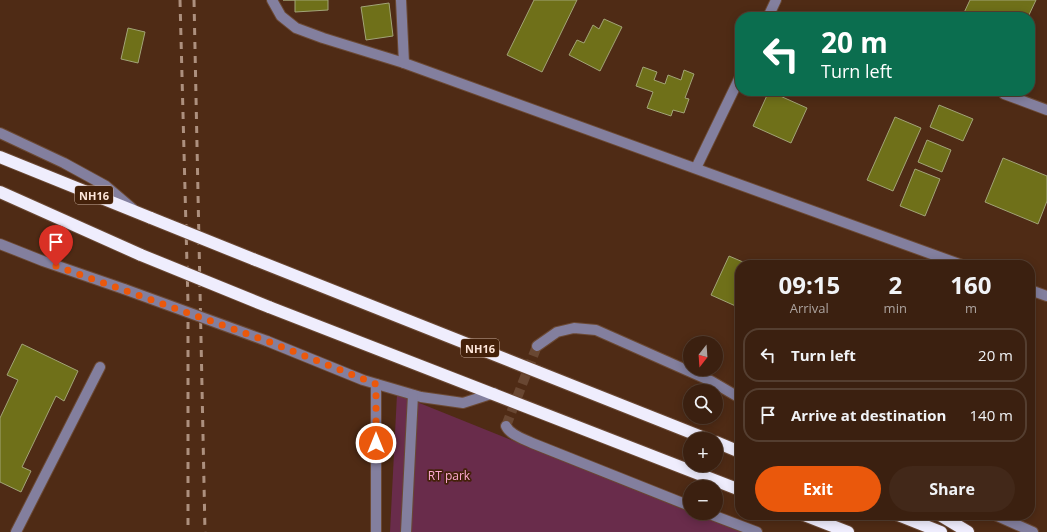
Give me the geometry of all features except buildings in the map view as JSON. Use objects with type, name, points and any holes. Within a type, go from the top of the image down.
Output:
[{"type":"highway","name":"NH16","points":[[0,157],[689,432]]},
{"type":"highway","points":[[0,192],[141,255],[269,307],[494,393],[735,488]]},
{"type":"highway","points":[[723,445],[735,450]]},
{"type":"highway","points":[[817,520],[848,532]]},
{"type":"highway","points":[[911,520],[941,532]]},
{"type":"highway","points":[[948,520],[968,532]]},
{"type":"street","points":[[272,0],[281,16],[296,28],[404,63],[948,260]]},
{"type":"street","points":[[401,0],[404,63]]},
{"type":"street","points":[[770,12],[776,0]]},
{"type":"street","points":[[696,168],[735,87]]},
{"type":"street","points":[[1009,96],[1047,110]]},
{"type":"street","points":[[0,133],[64,163],[106,186],[138,213]]},
{"type":"street","points":[[0,244],[43,261],[267,341],[376,384],[421,397],[463,403],[494,393]]},
{"type":"street","points":[[1035,292],[1047,296]]},
{"type":"street","points":[[537,346],[557,332],[574,328],[596,330],[710,381],[735,395]]},
{"type":"street","points":[[16,532],[100,367]]},
{"type":"street","points":[[376,384],[376,532]]},
{"type":"street","points":[[406,532],[413,395]]},
{"type":"street","points":[[506,426],[507,429],[516,435],[527,440],[683,503]]},
{"type":"street","points":[[723,519],[757,532]]},
{"type":"street","points":[[1006,520],[1033,532]]},
{"type":"green space","name":"RT park","points":[[397,394],[683,509],[683,520],[711,520],[741,532],[390,532]]},
{"type":"tunnel","points":[[506,426],[537,346]]},
{"type":"railway","points":[[180,0],[188,303],[188,532]]},
{"type":"railway","points":[[194,0],[205,532]]},
{"type":"route","points":[[56,266],[267,341],[376,384],[376,443]]}]
